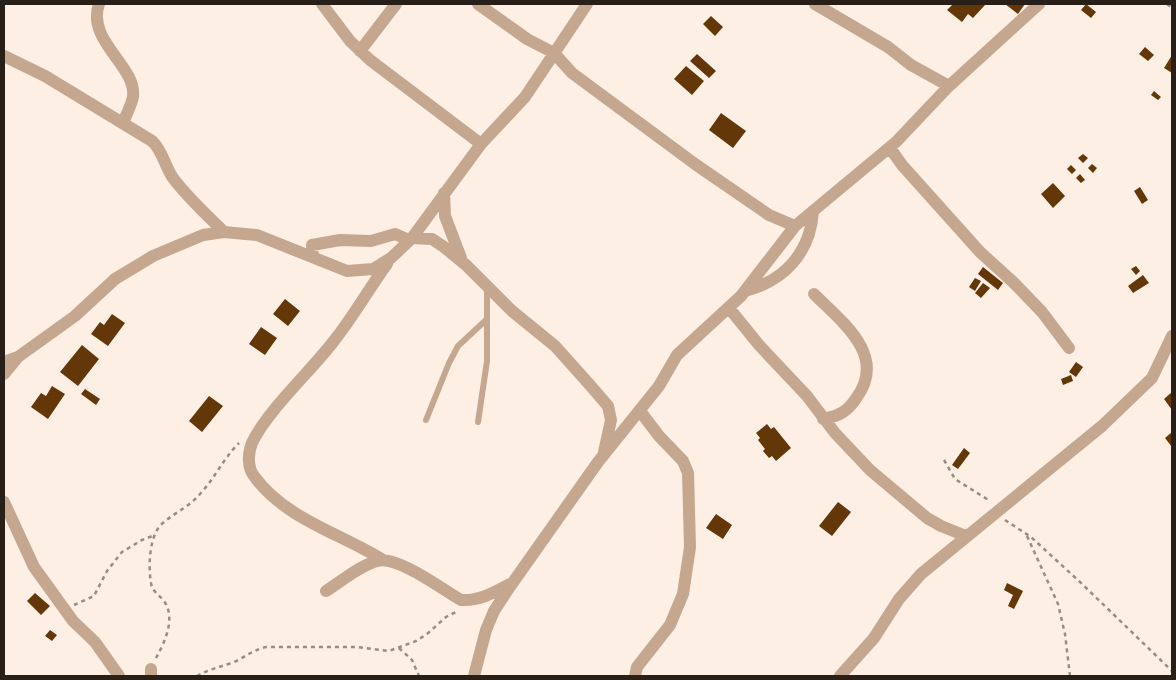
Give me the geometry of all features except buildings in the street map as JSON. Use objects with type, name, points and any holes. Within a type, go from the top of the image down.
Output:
[{"type":"street","points":[[99,4],[96,12],[103,38],[122,66],[132,90],[132,100],[123,123]]},
{"type":"street","points":[[322,4],[360,51],[380,69],[481,144]]},
{"type":"street","points":[[360,51],[396,4]]},
{"type":"street","points":[[478,4],[527,39],[554,53],[572,72],[694,164],[769,215],[794,226]]},
{"type":"street","points":[[4,374],[18,357],[75,316],[115,279],[153,256],[203,235],[224,232],[257,234],[281,242],[339,268],[360,271],[373,269],[391,258],[411,239],[481,144],[525,97],[587,4]]},
{"type":"street","points":[[815,4],[888,47],[911,65],[949,86]]},
{"type":"street","points":[[474,676],[486,630],[494,611],[604,454],[659,386],[677,356],[745,291],[794,226],[890,148],[949,86],[1039,4]]},
{"type":"street","points":[[4,56],[45,76],[156,145],[172,177],[196,205],[224,232]]},
{"type":"street","points":[[890,148],[902,165],[980,252],[1042,312],[1070,348]]},
{"type":"street","points":[[444,193],[445,216],[463,263]]},
{"type":"street","points":[[745,291],[773,280],[799,256],[812,228],[812,212]]},
{"type":"street","points":[[313,257],[312,245],[320,242],[340,240],[371,241],[395,234],[411,239],[432,239],[463,263],[512,311],[555,346],[603,399],[608,406],[611,420],[604,454]]},
{"type":"street","points":[[391,258],[349,323],[259,432],[252,443],[248,457],[252,474],[276,500],[294,514],[351,541],[383,560],[403,566],[461,600],[472,600],[485,596],[513,582]]},
{"type":"street","points":[[814,294],[851,333],[867,358],[867,380],[851,407],[840,416],[823,419]]},
{"type":"street","points":[[729,308],[759,345],[807,396],[823,419],[854,454],[888,486],[927,518],[966,536]]},
{"type":"street","points":[[840,676],[874,638],[899,598],[921,574],[1102,426],[1152,378],[1172,336]]},
{"type":"street","points":[[4,362],[18,357]]},
{"type":"street","points":[[636,676],[637,667],[670,625],[683,594],[690,540],[688,474],[683,460],[640,411]]},
{"type":"street","points":[[4,502],[34,567],[74,621],[95,642],[118,676]]},
{"type":"street","points":[[326,591],[365,567],[383,560]]},
{"type":"lane","points":[[478,422],[487,361],[487,287]]},
{"type":"lane","points":[[426,420],[449,363],[458,346],[486,320]]},
{"type":"path","points":[[1167,4],[1172,8]]},
{"type":"path","points":[[151,672],[163,643],[170,614],[166,604],[151,585],[150,569],[155,535],[162,522],[199,496],[224,459],[243,440]]},
{"type":"path","points":[[944,460],[955,479],[1026,534],[1080,582],[1172,671]]},
{"type":"path","points":[[1026,534],[1058,604],[1065,634],[1070,676]]},
{"type":"path","points":[[66,610],[94,596],[107,570],[122,552],[142,540],[155,535]]},
{"type":"path","points":[[197,676],[207,670],[234,662],[253,650],[266,647],[356,647],[376,651],[399,648],[427,634],[446,617],[461,610]]},
{"type":"path","points":[[399,648],[412,660],[419,676]]}]
